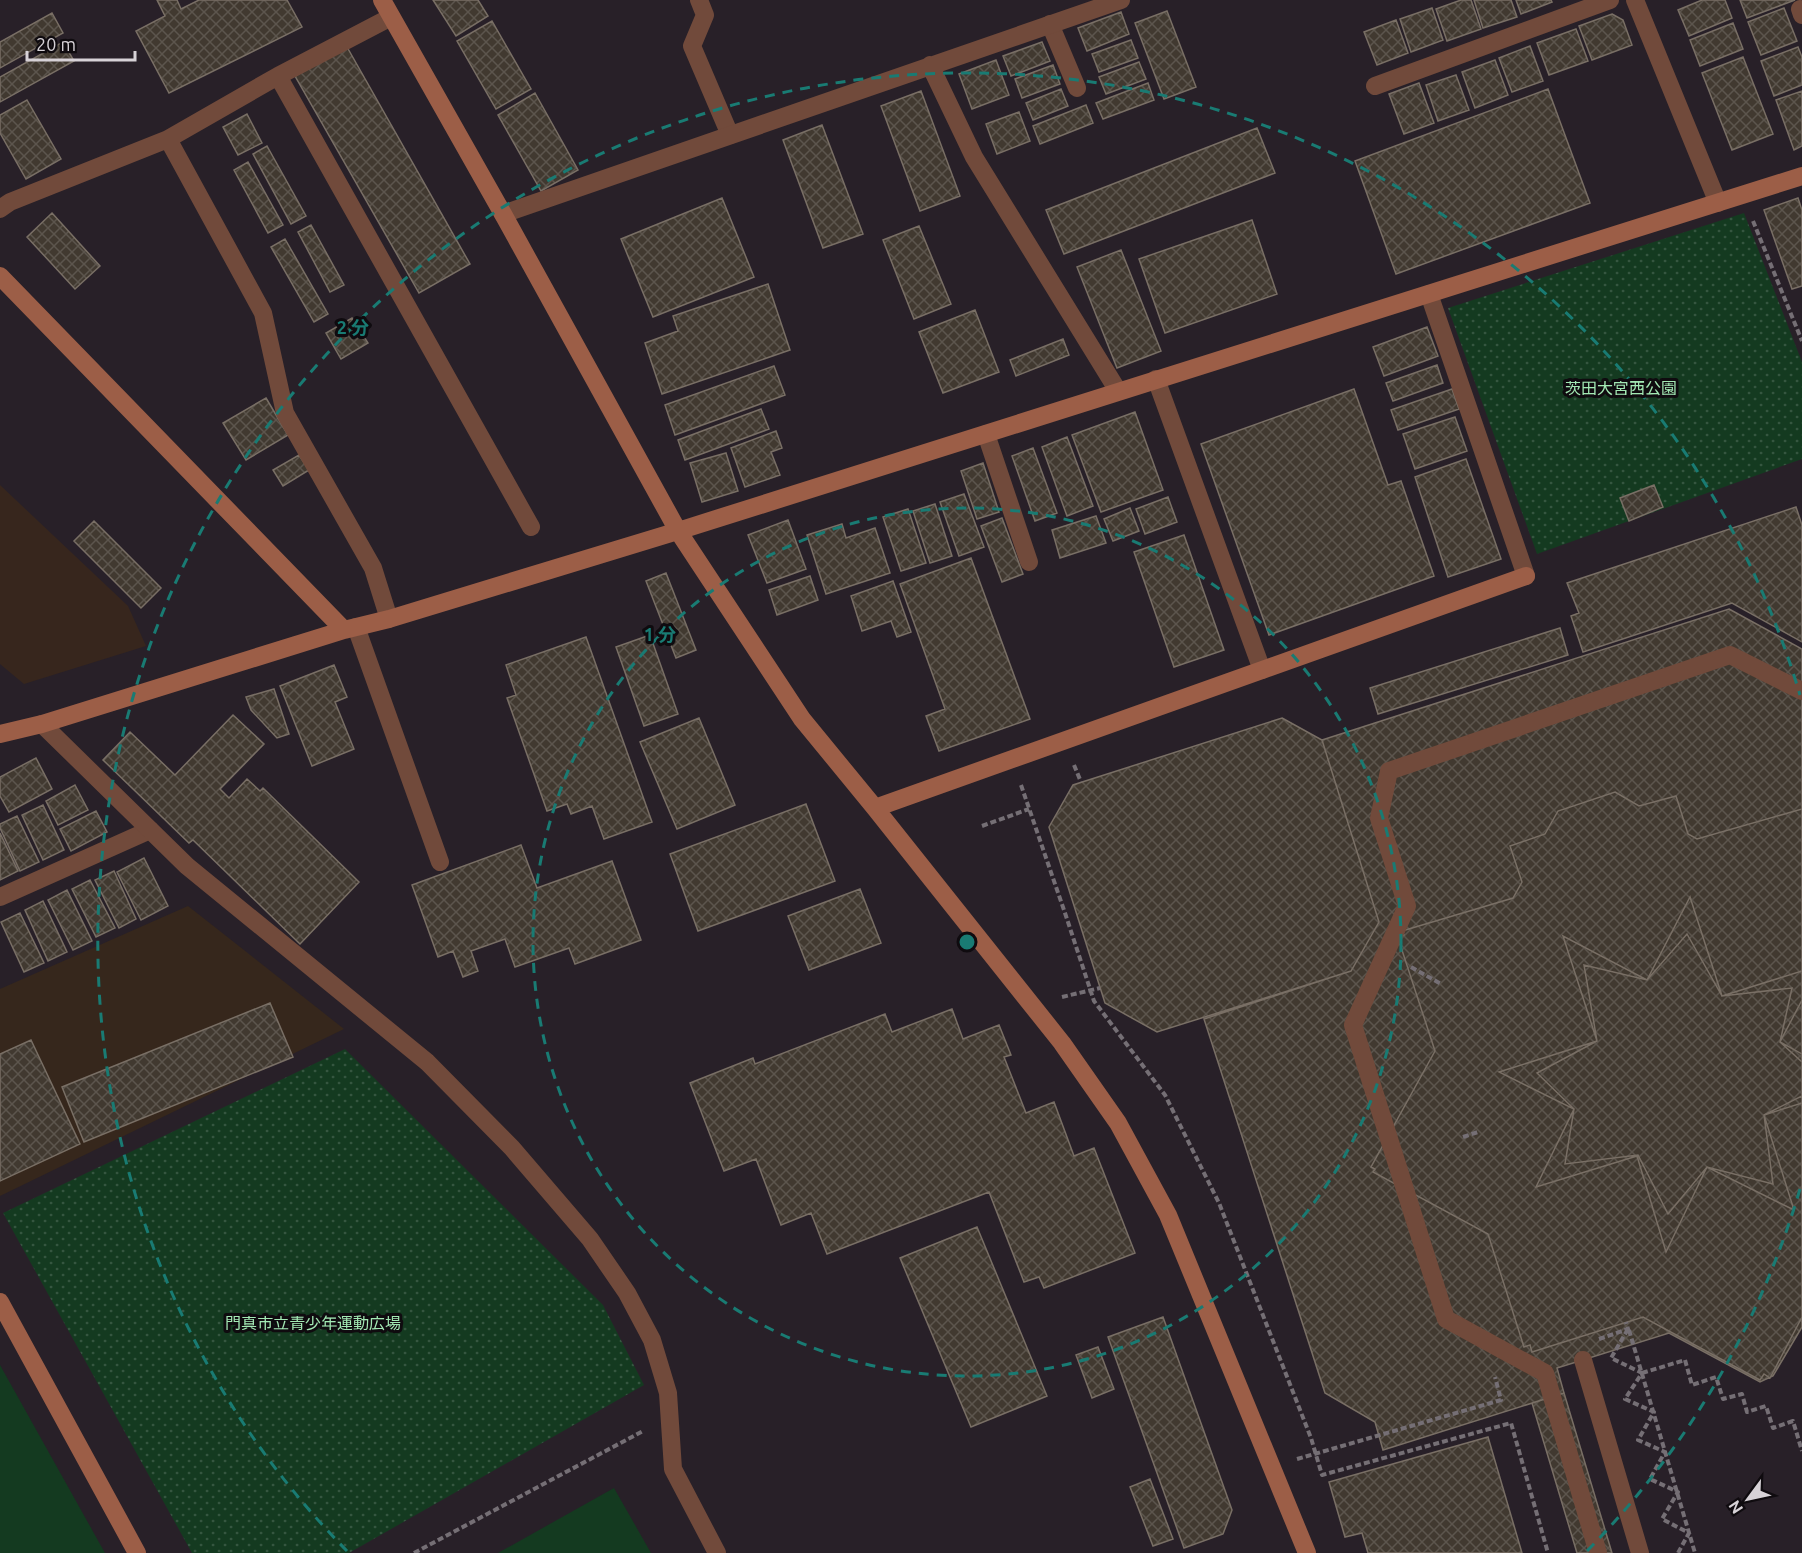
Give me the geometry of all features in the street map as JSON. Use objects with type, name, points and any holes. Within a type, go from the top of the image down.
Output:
[{"type":"street","points":[[382,0],[678,531],[802,718],[1062,1043],[1118,1124],[1168,1215],[1307,1553]]},
{"type":"street","points":[[699,0],[705,15],[692,46],[730,135]]},
{"type":"street","points":[[503,214],[1121,0]]},
{"type":"street","points":[[1375,86],[1610,0]]},
{"type":"street","points":[[1635,0],[1718,202]]},
{"type":"street","points":[[0,208],[168,139],[278,76],[391,17]]},
{"type":"street","points":[[1050,24],[1077,88]]},
{"type":"street","points":[[930,65],[974,157],[1118,391]]},
{"type":"street","points":[[278,76],[531,527]]},
{"type":"street","points":[[168,139],[263,313],[285,413],[373,568],[388,619]]},
{"type":"street","points":[[0,734],[42,724],[350,628],[388,619],[678,531],[1802,176]]},
{"type":"street","points":[[0,276],[350,628],[440,862]]},
{"type":"street","points":[[875,808],[1526,576],[1429,294]]},
{"type":"street","points":[[1156,379],[1262,670]]},
{"type":"street","points":[[986,434],[1029,562]]},
{"type":"street","points":[[1598,1553],[1545,1373],[1446,1319],[1353,1025],[1407,906],[1379,818],[1389,771],[1730,655],[1802,691]]},
{"type":"street","points":[[42,724],[187,866],[427,1062],[512,1148],[590,1239],[627,1293],[652,1340],[668,1394],[673,1469],[717,1553]]},
{"type":"street","points":[[0,897],[150,830]]},
{"type":"street","points":[[0,1302],[137,1553]]},
{"type":"street","points":[[1583,1360],[1640,1553]]},
{"type":"path","points":[[1742,195],[1802,341]]},
{"type":"path","points":[[1031,780],[1020,783],[1094,1001],[1165,1095],[1219,1203],[1316,1454],[1322,1475],[1511,1424],[1548,1553]]},
{"type":"path","points":[[982,826],[1029,809]]},
{"type":"path","points":[[1411,967],[1441,984]]},
{"type":"path","points":[[1062,997],[1100,988]]},
{"type":"path","points":[[1463,1137],[1478,1132]]},
{"type":"path","points":[[1642,1373],[1611,1358],[1628,1329],[1638,1362],[1642,1373],[1654,1412],[1695,1553]]},
{"type":"path","points":[[1654,1412],[1625,1399],[1642,1373],[1685,1360],[1692,1385],[1716,1377],[1723,1399],[1742,1394],[1747,1412],[1766,1406],[1773,1428],[1793,1421],[1802,1451]]},
{"type":"path","points":[[1291,1461],[1501,1400],[1493,1367]]},
{"type":"path","points":[[1654,1412],[1638,1440],[1665,1452]]},
{"type":"path","points":[[414,1553],[670,1416]]},
{"type":"path","points":[[1665,1452],[1650,1479],[1677,1492]]},
{"type":"path","points":[[1677,1492],[1662,1519],[1689,1533]]},
{"type":"path","points":[[1678,1553],[1689,1533]]},
{"type":"shaded area","points":[[0,485],[128,606],[146,646],[24,684],[0,664]]},
{"type":"shaded area","points":[[188,906],[344,1029],[0,1196],[0,989]]},
{"type":"green space","name":"茨田大宮西公園","points":[[1744,213],[1802,362],[1802,459],[1537,554],[1448,308]]},
{"type":"green space","name":"門真市立青少年運動広場","points":[[345,1049],[603,1305],[644,1385],[349,1553],[192,1553],[3,1213]]},
{"type":"green space","points":[[0,1365],[105,1553],[0,1553]]},
{"type":"green space","points":[[614,1488],[651,1553],[498,1553]]},
{"type":"building","points":[[157,0],[177,0],[181,9],[199,0],[287,0],[302,27],[169,93],[136,31],[165,16]]},
{"type":"building","points":[[433,0],[478,0],[488,16],[456,36]]},
{"type":"building","points":[[1461,0],[1471,0],[1481,29],[1447,41],[1436,9]]},
{"type":"building","points":[[1474,0],[1511,0],[1517,17],[1483,28]]},
{"type":"building","points":[[1516,0],[1551,0],[1552,2],[1521,14]]},
{"type":"building","points":[[1702,0],[1725,0],[1732,18],[1689,36],[1678,10]]},
{"type":"building","points":[[1740,0],[1795,0],[1747,18]]},
{"type":"building","points":[[1432,8],[1443,40],[1411,52],[1400,19]]},
{"type":"building","points":[[1784,8],[1797,41],[1761,55],[1748,22]]},
{"type":"building","points":[[1167,11],[1196,87],[1164,99],[1135,23]]},
{"type":"building","points":[[1121,12],[1129,34],[1087,51],[1078,28]]},
{"type":"building","points":[[52,13],[63,33],[0,68],[0,42]]},
{"type":"building","points":[[1612,14],[1623,20],[1632,45],[1592,60],[1579,26]]},
{"type":"building","points":[[1396,20],[1408,53],[1377,65],[1364,32]]},
{"type":"building","points":[[492,21],[531,89],[496,109],[457,41]]},
{"type":"building","points":[[1733,23],[1743,49],[1700,66],[1690,40]]},
{"type":"building","points":[[1576,29],[1588,61],[1549,75],[1537,43]]},
{"type":"building","points":[[1131,40],[1138,58],[1099,72],[1092,54]]},
{"type":"building","points":[[63,42],[74,61],[0,102],[0,77]]},
{"type":"building","points":[[1042,42],[1050,61],[1011,76],[1003,56]]},
{"type":"building","points":[[1530,46],[1543,81],[1512,92],[1499,58]]},
{"type":"building","points":[[347,47],[470,264],[419,293],[295,76]]},
{"type":"building","points":[[1798,47],[1802,57],[1802,85],[1774,96],[1761,61]]},
{"type":"building","points":[[1743,57],[1773,134],[1732,150],[1702,73]]},
{"type":"building","points":[[996,60],[1009,95],[972,109],[959,74]]},
{"type":"building","points":[[1495,60],[1508,95],[1475,108],[1462,72]]},
{"type":"building","points":[[1139,62],[1146,79],[1106,94],[1099,77]]},
{"type":"building","points":[[1053,65],[1060,84],[1022,98],[1015,79]]},
{"type":"building","points":[[1456,75],[1469,110],[1438,121],[1426,85]]},
{"type":"building","points":[[1148,83],[1154,100],[1103,119],[1096,103]]},
{"type":"building","points":[[1419,83],[1434,123],[1404,134],[1389,94]]},
{"type":"building","points":[[1061,89],[1068,106],[1033,120],[1026,103]]},
{"type":"building","points":[[1548,89],[1590,203],[1396,274],[1355,161]]},
{"type":"building","points":[[921,91],[960,196],[920,211],[881,106]]},
{"type":"building","points":[[1802,91],[1802,146],[1794,150],[1776,100]]},
{"type":"building","points":[[535,93],[578,170],[541,191],[498,115]]},
{"type":"building","points":[[27,100],[61,159],[26,179],[0,133],[0,115]]},
{"type":"building","points":[[1086,105],[1093,123],[1040,144],[1033,126]]},
{"type":"building","points":[[1019,112],[1030,141],[997,154],[986,124]]},
{"type":"building","points":[[247,114],[262,143],[238,155],[223,127]]},
{"type":"building","points":[[822,125],[863,234],[823,248],[783,140]]},
{"type":"building","points":[[1257,128],[1275,173],[1064,254],[1046,210]]},
{"type":"building","points":[[267,146],[306,216],[291,224],[253,154]]},
{"type":"building","points":[[248,162],[283,225],[268,233],[234,170]]},
{"type":"building","points":[[722,198],[754,277],[653,317],[621,239]]},
{"type":"building","points":[[1798,198],[1802,210],[1802,286],[1792,289],[1764,210]]},
{"type":"building","points":[[52,213],[100,266],[75,289],[27,237]]},
{"type":"building","points":[[1252,220],[1277,294],[1165,333],[1139,259]]},
{"type":"building","points":[[311,225],[344,285],[330,292],[298,232]]},
{"type":"building","points":[[919,226],[951,304],[914,319],[883,240]]},
{"type":"building","points":[[285,239],[328,314],[314,322],[271,247]]},
{"type":"building","points":[[1121,250],[1161,351],[1117,368],[1077,267]]},
{"type":"building","points":[[768,284],[790,350],[662,394],[645,343],[678,331],[673,316]]},
{"type":"building","points":[[975,310],[999,372],[943,393],[919,332]]},
{"type":"building","points":[[352,318],[368,343],[341,359],[326,333]]},
{"type":"building","points":[[1427,327],[1438,356],[1384,376],[1373,347]]},
{"type":"building","points":[[1063,339],[1069,355],[1016,376],[1010,360]]},
{"type":"building","points":[[1437,365],[1443,383],[1393,401],[1386,383]]},
{"type":"building","points":[[774,366],[785,395],[675,435],[665,405]]},
{"type":"building","points":[[1354,389],[1388,485],[1401,481],[1434,576],[1269,635],[1201,444]]},
{"type":"building","points":[[1452,389],[1459,409],[1398,430],[1391,410]]},
{"type":"building","points":[[266,398],[288,435],[246,460],[223,423]]},
{"type":"building","points":[[761,409],[769,429],[685,460],[678,440]]},
{"type":"building","points":[[1135,412],[1163,490],[1101,512],[1072,435]]},
{"type":"building","points":[[1455,417],[1467,451],[1415,469],[1403,434]]},
{"type":"building","points":[[776,431],[782,448],[771,452],[780,475],[745,487],[731,448]]},
{"type":"building","points":[[1067,437],[1093,506],[1067,516],[1042,447]]},
{"type":"building","points":[[1033,448],[1057,513],[1035,521],[1012,456]]},
{"type":"building","points":[[726,453],[738,491],[702,502],[690,463]]},
{"type":"building","points":[[299,455],[309,470],[283,486],[273,470]]},
{"type":"building","points":[[1466,459],[1501,559],[1448,577],[1415,477]]},
{"type":"building","points":[[983,463],[999,512],[977,519],[961,471]]},
{"type":"building","points":[[1654,485],[1663,507],[1629,521],[1620,498]]},
{"type":"building","points":[[964,494],[984,547],[959,556],[940,502]]},
{"type":"building","points":[[1168,497],[1177,522],[1145,534],[1136,509]]},
{"type":"building","points":[[935,504],[952,556],[930,563],[913,511]]},
{"type":"building","points":[[1796,507],[1802,525],[1802,642],[1732,603],[1583,652],[1571,616],[1579,613],[1567,583]]},
{"type":"building","points":[[1130,508],[1139,531],[1113,541],[1104,519]]},
{"type":"building","points":[[908,509],[926,563],[901,571],[883,517]]},
{"type":"building","points":[[1096,516],[1106,543],[1060,558],[1052,530]]},
{"type":"building","points":[[1002,518],[1023,574],[1002,582],[981,526]]},
{"type":"building","points":[[788,520],[806,569],[767,583],[748,535]]},
{"type":"building","points":[[94,521],[161,588],[141,608],[74,541]]},
{"type":"building","points":[[842,524],[846,538],[875,528],[890,573],[826,594],[807,535]]},
{"type":"building","points":[[1184,535],[1224,650],[1174,667],[1134,552]]},
{"type":"building","points":[[971,558],[1030,719],[939,751],[926,716],[945,709],[900,584]]},
{"type":"building","points":[[666,573],[696,650],[676,658],[646,581]]},
{"type":"building","points":[[810,576],[818,600],[777,615],[769,590]]},
{"type":"building","points":[[893,581],[911,632],[897,637],[891,621],[862,631],[851,596]]},
{"type":"building","points":[[1729,609],[1802,649],[1802,1327],[1773,1376],[1760,1382],[1669,1333],[1557,1368],[1564,1393],[1383,1450],[1375,1422],[1325,1393],[1204,1019],[1351,971],[1379,922],[1322,740]]},
{"type":"building","points":[[1560,628],[1568,655],[1378,714],[1370,688]]},
{"type":"building","points":[[650,635],[678,714],[644,726],[616,647]]},
{"type":"building","points":[[586,637],[652,822],[604,839],[592,806],[571,814],[567,804],[547,811],[507,698],[516,695],[506,665]]},
{"type":"building","points":[[334,665],[347,697],[335,702],[354,749],[312,766],[280,686]]},
{"type":"building","points":[[274,689],[289,734],[277,738],[251,710],[246,697]]},
{"type":"building","points":[[233,715],[264,744],[220,789],[229,798],[247,779],[260,791],[263,788],[359,882],[300,944],[193,840],[189,843],[103,760],[130,732],[175,775]]},
{"type":"building","points":[[699,718],[735,805],[677,829],[640,742]]},
{"type":"building","points":[[1282,718],[1322,740],[1379,922],[1351,971],[1157,1032],[1105,1003],[1049,827],[1073,785]]},
{"type":"building","points":[[36,758],[52,789],[9,812],[0,796],[0,777]]},
{"type":"building","points":[[75,785],[88,810],[58,825],[46,801]]},
{"type":"building","points":[[1615,792],[1639,806],[1676,796],[1688,834],[1697,839],[1802,809],[1802,971],[1722,996],[1690,897],[1647,980],[1563,936],[1597,1041],[1499,1072],[1574,1109],[1536,1187],[1637,1156],[1666,1252],[1707,1167],[1794,1210],[1764,1115],[1802,1103],[1802,1317],[1770,1378],[1764,1374],[1760,1380],[1643,1317],[1532,1352],[1530,1345],[1524,1347],[1488,1234],[1373,1172],[1375,1169],[1371,1167],[1435,1051],[1398,938],[1404,935],[1402,931],[1513,898],[1522,882],[1510,846],[1545,834],[1558,811]]},
{"type":"building","points":[[806,804],[835,881],[698,931],[670,854]]},
{"type":"building","points":[[43,805],[64,850],[43,860],[22,815]]},
{"type":"building","points":[[96,811],[107,832],[71,851],[60,829]]},
{"type":"building","points":[[17,816],[39,862],[20,871],[0,828],[0,824]]},
{"type":"building","points":[[0,833],[18,871],[0,880]]},
{"type":"building","points":[[521,845],[537,888],[612,861],[641,940],[575,964],[569,948],[515,967],[505,939],[471,951],[478,971],[463,977],[453,951],[438,957],[412,885]]},
{"type":"building","points":[[144,858],[168,906],[141,920],[117,872]]},
{"type":"building","points":[[114,871],[136,919],[119,928],[95,880]]},
{"type":"building","points":[[90,880],[115,928],[96,937],[72,889]]},
{"type":"building","points":[[860,889],[881,943],[809,970],[788,916]]},
{"type":"building","points":[[67,890],[92,941],[73,950],[48,900]]},
{"type":"building","points":[[43,901],[67,952],[48,961],[25,910]]},
{"type":"building","points":[[20,913],[44,963],[24,972],[1,922]]},
{"type":"building","points":[[1687,934],[1722,996],[1792,988],[1780,1042],[1802,1062],[1802,1096],[1764,1115],[1773,1184],[1707,1167],[1668,1214],[1638,1155],[1565,1164],[1574,1109],[1537,1073],[1597,1041],[1584,965],[1647,980]]},
{"type":"building","points":[[1802,1000],[1802,1054],[1780,1042]]},
{"type":"building","points":[[270,1003],[293,1057],[84,1142],[62,1087]]},
{"type":"building","points":[[952,1009],[963,1039],[999,1025],[1011,1055],[1004,1057],[1026,1113],[1054,1102],[1074,1156],[1094,1148],[1135,1253],[1044,1288],[1039,1277],[1024,1282],[989,1192],[827,1254],[811,1213],[781,1225],[756,1159],[724,1171],[690,1083],[753,1058],[755,1064],[885,1014],[892,1032]]},
{"type":"building","points":[[31,1040],[80,1144],[0,1181],[0,1054]]},
{"type":"building","points":[[977,1227],[1047,1396],[971,1427],[900,1258]]},
{"type":"building","points":[[1163,1317],[1232,1510],[1223,1534],[1184,1548],[1108,1337]]},
{"type":"building","points":[[1098,1347],[1114,1389],[1092,1398],[1076,1355]]},
{"type":"building","points":[[1564,1393],[1612,1553],[1577,1553],[1532,1403]]},
{"type":"building","points":[[1488,1437],[1522,1553],[1368,1553],[1362,1533],[1345,1537],[1329,1482]]},
{"type":"building","points":[[1150,1479],[1173,1539],[1153,1546],[1130,1487]]}]
